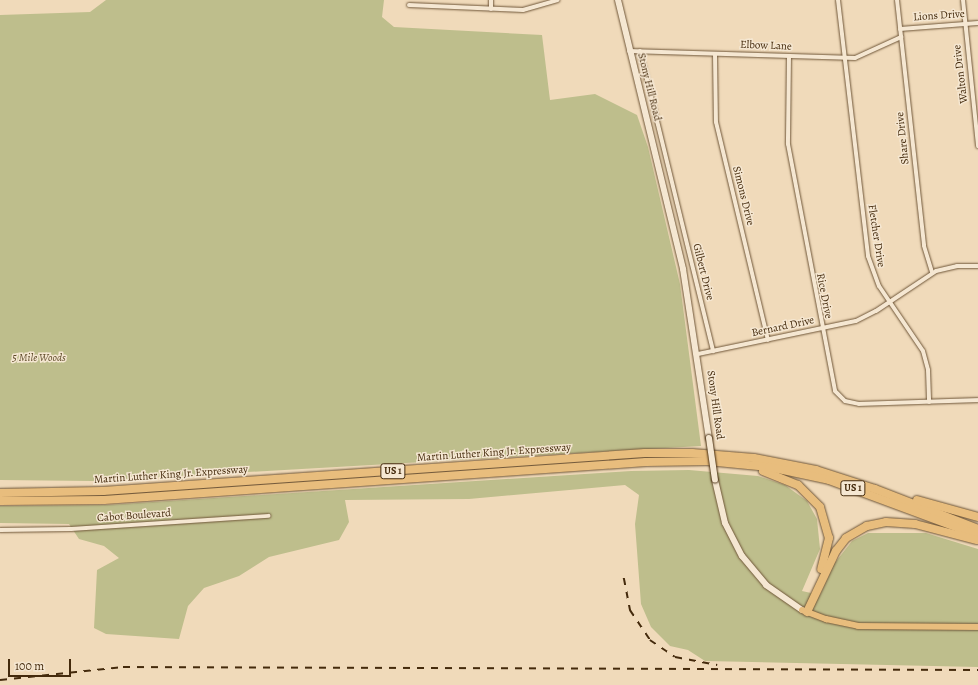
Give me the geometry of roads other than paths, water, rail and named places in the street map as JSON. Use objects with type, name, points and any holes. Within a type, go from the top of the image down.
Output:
[{"type":"highway","name":"Martin Luther King Jr. Expressway","points":[[0,493],[103,491],[676,452],[770,460],[861,484],[978,529]]},
{"type":"highway","name":"Martin Luther King Jr. Expressway","points":[[0,501],[104,500],[662,461],[723,462],[784,470],[837,483],[978,535]]},
{"type":"highway","points":[[723,462],[786,479],[808,492],[820,507],[828,526],[828,549],[804,611]]},
{"type":"highway","points":[[861,484],[978,517]]},
{"type":"highway","points":[[804,611],[836,551],[846,538],[867,526],[886,522],[915,524],[978,540]]},
{"type":"main road","name":"Stony Hill Road","points":[[804,611],[858,626],[978,627]]},
{"type":"street","points":[[491,0],[491,9]]},
{"type":"street","points":[[409,5],[529,10],[558,0]]},
{"type":"street","name":"Stony Hill Road","points":[[618,0],[629,51],[683,269],[698,354],[715,480],[725,523],[742,556],[769,588],[804,611]]},
{"type":"street","points":[[838,0],[844,58],[868,55],[890,40],[901,37]]},
{"type":"street","name":"Share Drive","points":[[897,0],[924,246],[932,273]]},
{"type":"street","name":"Walton Drive","points":[[963,0],[964,24],[978,146]]},
{"type":"street","name":"Lions Drive","points":[[900,29],[978,23]]},
{"type":"street","name":"Elbow Lane","points":[[629,51],[844,58]]},
{"type":"street","name":"Gilbert Drive","points":[[640,51],[713,351]]},
{"type":"street","name":"Simons Drive","points":[[715,54],[716,122],[768,340]]},
{"type":"street","name":"Rice Drive","points":[[789,56],[788,144],[832,385],[841,398],[859,404],[978,400]]},
{"type":"street","name":"Fletcher Drive","points":[[844,58],[868,256],[876,280],[923,351],[928,370],[929,402]]},
{"type":"street","points":[[666,199],[676,196]]},
{"type":"street","name":"Bernard Drive","points":[[698,354],[860,319],[890,302],[932,273],[949,267],[978,266]]},
{"type":"street","name":"Cabot Boulevard","points":[[0,530],[71,529],[269,516]]},
{"type":"railway","points":[[624,578],[630,610],[650,640],[675,657],[717,665]]},
{"type":"railway","points":[[0,680],[123,667],[978,670]]},
{"type":"park label","name":"5 Mile Woods","points":[[39,358]]}]
